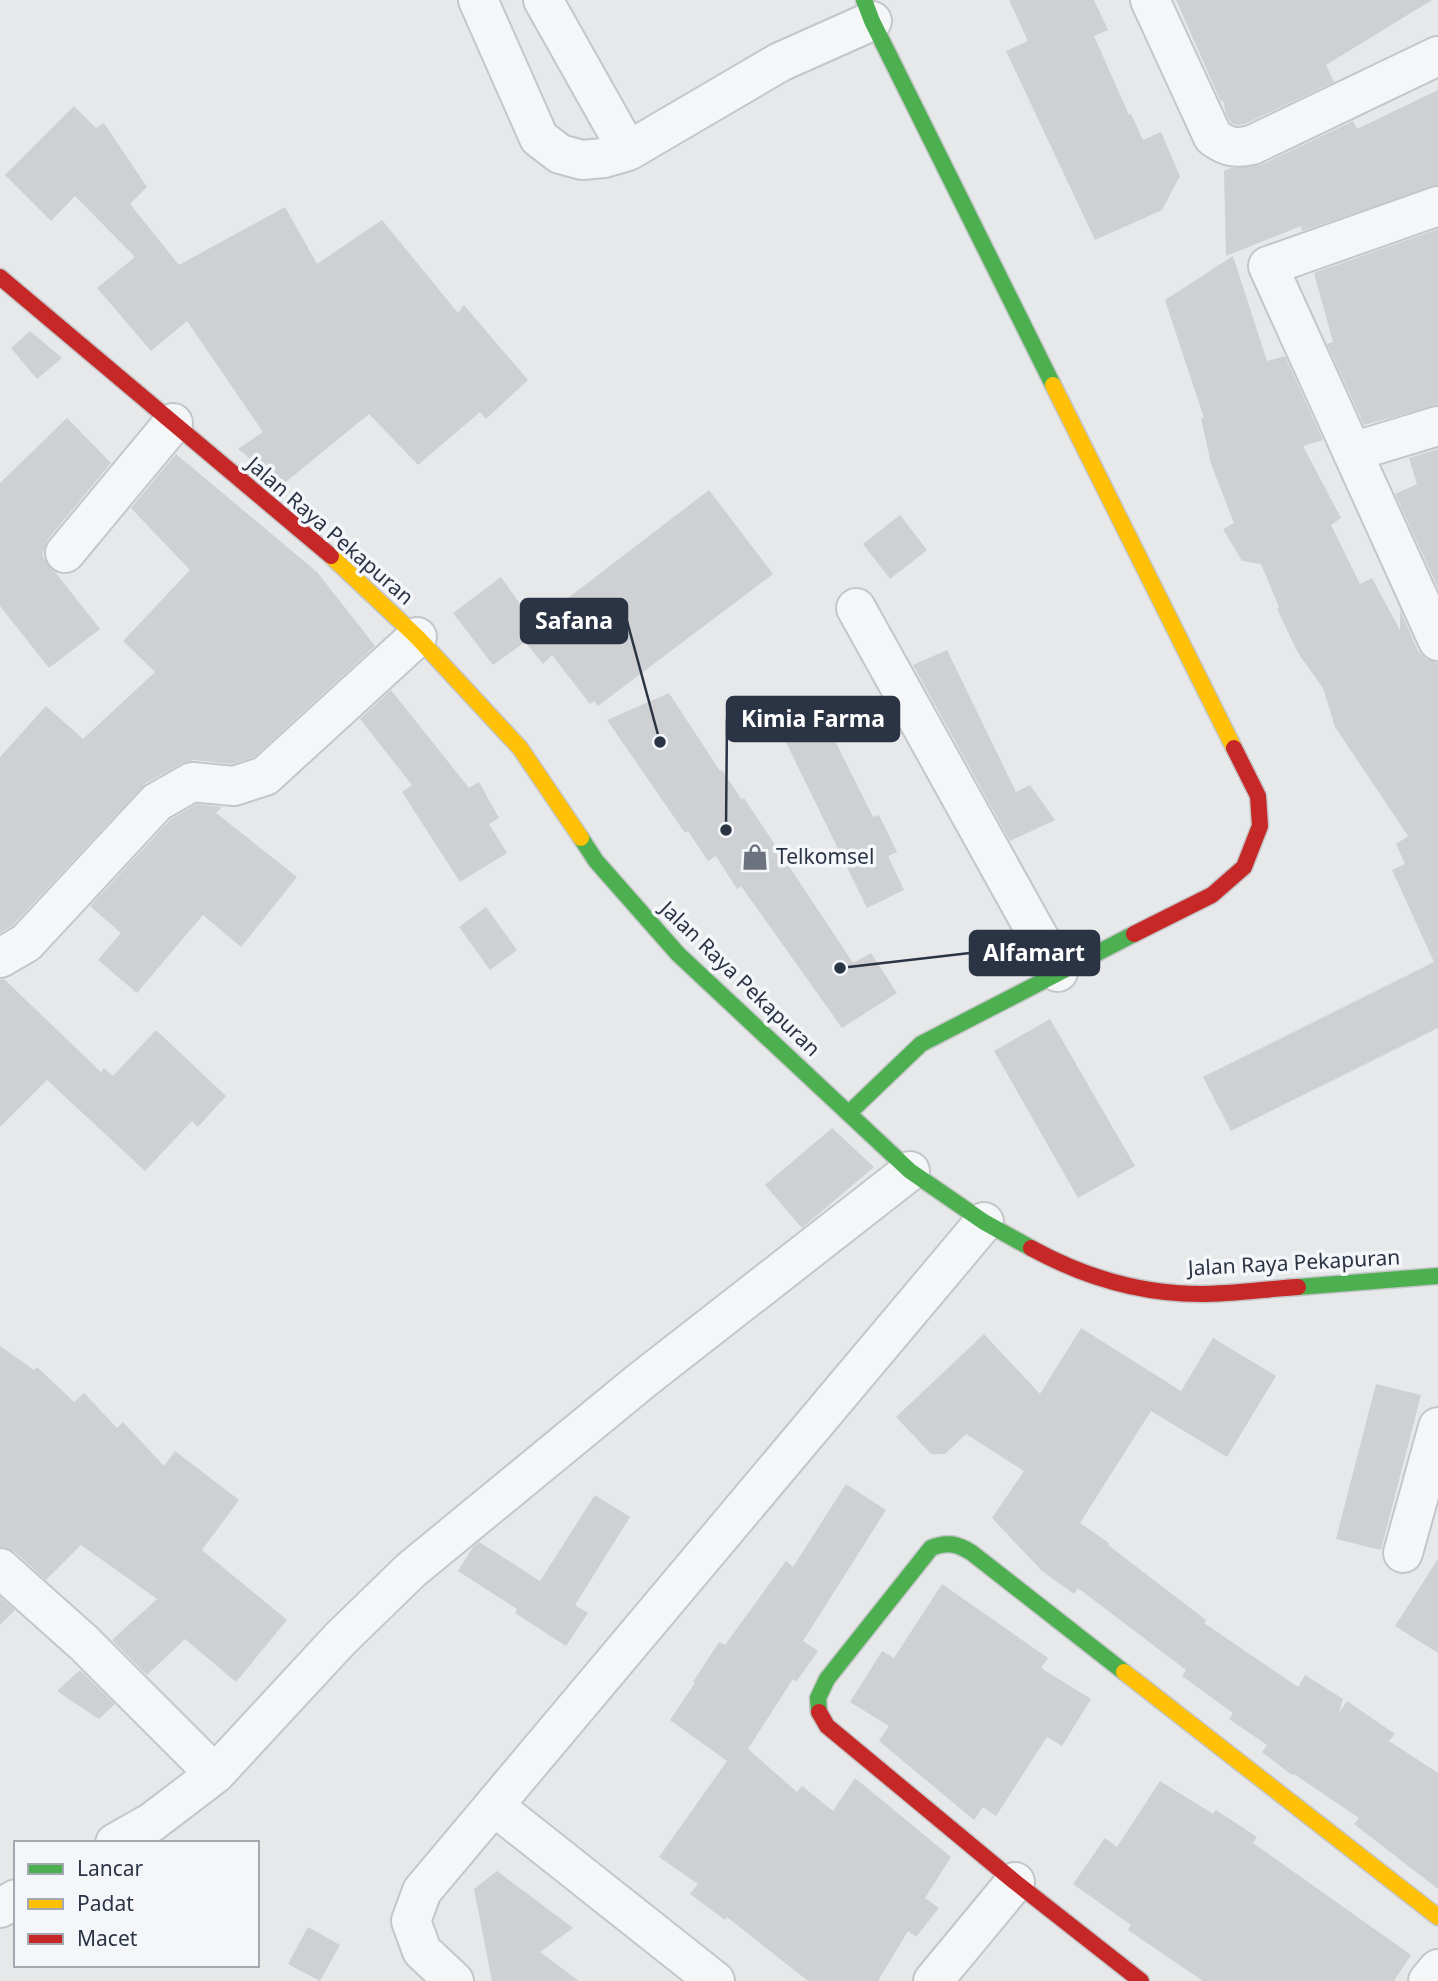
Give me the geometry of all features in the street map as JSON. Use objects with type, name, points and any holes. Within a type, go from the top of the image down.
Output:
[{"type":"street","points":[[478,0],[539,138],[560,154],[582,160],[604,158],[628,151],[868,10],[1258,796],[1260,826],[1244,867],[1212,895],[921,1044],[849,1113]]},
{"type":"street","points":[[542,0],[628,151]]},
{"type":"street","points":[[1150,0],[1213,137],[1224,145],[1237,149],[1252,145],[1438,56]]},
{"type":"street","points":[[1438,206],[1268,266],[1438,641]]},
{"type":"street","name":"Jalan Raya Pekapuran","points":[[0,277],[352,573],[417,637],[520,748],[596,861],[678,954],[910,1171],[984,1222],[1062,1265],[1123,1285],[1200,1294],[1438,1276]]},
{"type":"street","points":[[65,553],[173,423]]},
{"type":"street","points":[[1352,452],[1438,426]]},
{"type":"street","points":[[856,608],[1058,972]]},
{"type":"street","points":[[0,958],[26,943],[157,802],[192,782],[234,786],[265,776],[417,637]]},
{"type":"street","points":[[119,1841],[152,1822],[215,1774],[340,1639],[411,1570],[640,1381],[910,1171]]},
{"type":"street","points":[[454,1981],[422,1951],[411,1921],[422,1891],[984,1222]]},
{"type":"street","points":[[1403,1553],[1438,1427]]},
{"type":"street","points":[[1141,1981],[1015,1882],[827,1726],[816,1710],[818,1694],[827,1679],[931,1548],[944,1542],[957,1544],[972,1553],[1438,1917]]},
{"type":"street","points":[[0,1568],[84,1643],[215,1774]]},
{"type":"street","points":[[494,1806],[715,1981]]},
{"type":"street","points":[[933,1981],[1015,1882]]},
{"type":"street","points":[[1428,1981],[1438,1969]]},
{"type":"building","points":[[1009,0],[1094,0],[1108,30],[1094,36],[1129,115],[1131,114],[1143,140],[1161,132],[1180,176],[1162,210],[1095,240],[1006,51],[1028,41]]},
{"type":"building","points":[[1176,0],[1432,0],[1326,65],[1334,82],[1245,124],[1237,125],[1231,123],[1226,114],[1223,100],[1221,102]]},
{"type":"building","points":[[1438,90],[1438,185],[1302,231],[1301,226],[1226,256],[1224,171],[1261,165],[1353,121],[1357,129]]},
{"type":"building","points":[[74,106],[96,128],[104,123],[147,187],[130,204],[179,265],[285,207],[317,264],[382,220],[458,313],[464,305],[528,380],[486,419],[480,412],[418,465],[369,414],[282,485],[238,449],[263,432],[187,321],[151,351],[97,288],[135,257],[75,196],[51,221],[5,175]]},
{"type":"building","points":[[1438,229],[1438,405],[1364,425],[1327,344],[1333,342],[1314,273]]},
{"type":"building","points":[[1233,256],[1267,361],[1285,356],[1323,440],[1303,446],[1341,518],[1331,525],[1360,584],[1372,578],[1400,630],[1400,610],[1418,651],[1426,659],[1438,663],[1438,1028],[1231,1131],[1203,1077],[1434,962],[1392,870],[1405,864],[1396,844],[1408,836],[1335,727],[1323,688],[1298,653],[1277,609],[1279,607],[1261,564],[1242,561],[1223,529],[1234,523],[1211,464],[1201,418],[1204,418],[1165,300]]},
{"type":"building","points":[[30,331],[62,358],[37,379],[11,348]]},
{"type":"building","points":[[67,418],[111,463],[48,539],[42,555],[100,629],[49,668],[0,606],[0,483]]},
{"type":"building","points":[[1438,449],[1438,588],[1395,494],[1417,484],[1409,458]]},
{"type":"building","points":[[176,454],[317,572],[375,646],[254,757],[232,764],[194,760],[182,763],[146,783],[12,926],[0,933],[0,757],[46,706],[83,739],[155,672],[123,641],[190,570],[131,508]]},
{"type":"building","points":[[709,490],[773,574],[598,706],[594,701],[590,704],[552,655],[543,664],[525,642],[493,665],[453,613],[501,577],[534,624]]},
{"type":"building","points":[[900,515],[927,550],[890,579],[863,544]]},
{"type":"building","points":[[947,650],[1016,792],[1030,785],[1055,820],[1010,841],[913,665]]},
{"type":"building","points":[[391,690],[469,788],[479,782],[499,818],[489,824],[507,853],[460,882],[402,792],[412,785],[360,719]]},
{"type":"building","points":[[669,693],[720,771],[722,770],[742,800],[744,798],[853,963],[871,953],[897,993],[842,1028],[741,886],[737,889],[716,856],[708,861],[688,831],[685,833],[607,720]]},
{"type":"building","points":[[818,707],[873,817],[879,815],[897,852],[888,856],[904,890],[867,908],[778,726]]},
{"type":"building","points":[[197,804],[222,807],[216,813],[297,877],[241,947],[203,915],[137,993],[98,960],[121,933],[90,906],[171,819]]},
{"type":"building","points":[[486,907],[517,950],[490,970],[459,927]]},
{"type":"building","points":[[4,979],[101,1072],[104,1068],[113,1076],[156,1030],[226,1096],[198,1127],[192,1121],[145,1171],[47,1080],[0,1127],[0,980]]},
{"type":"building","points":[[1050,1019],[1135,1166],[1078,1198],[994,1051]]},
{"type":"building","points":[[832,1128],[874,1167],[802,1228],[765,1185]]},
{"type":"building","points":[[1081,1328],[1181,1391],[1213,1338],[1276,1376],[1227,1457],[1151,1411],[1080,1523],[1206,1620],[1204,1623],[1298,1687],[1305,1675],[1343,1699],[1339,1713],[1347,1701],[1395,1734],[1389,1741],[1438,1773],[1438,1889],[1354,1824],[1359,1818],[1292,1775],[1262,1752],[1267,1745],[1229,1719],[1233,1713],[1182,1676],[1186,1670],[1078,1588],[1074,1594],[1042,1571],[992,1518],[1024,1471],[966,1434],[945,1454],[931,1454],[896,1417],[984,1334],[1040,1394]]},
{"type":"building","points":[[0,1346],[34,1370],[37,1367],[74,1402],[84,1393],[117,1428],[123,1422],[164,1466],[175,1451],[239,1500],[202,1550],[287,1620],[236,1682],[185,1639],[147,1675],[112,1640],[157,1599],[81,1545],[46,1580],[15,1552],[0,1547]]},
{"type":"building","points":[[1376,1384],[1421,1395],[1381,1550],[1336,1539]]},
{"type":"building","points":[[846,1484],[886,1510],[803,1641],[818,1651],[796,1682],[793,1679],[748,1749],[797,1792],[802,1786],[833,1811],[855,1778],[951,1857],[925,1898],[939,1908],[916,1937],[908,1931],[878,1981],[808,1981],[727,1917],[725,1920],[690,1894],[698,1884],[659,1857],[727,1761],[670,1720],[719,1642],[725,1645],[786,1561],[793,1567]]},
{"type":"building","points":[[595,1495],[630,1517],[575,1605],[588,1613],[566,1646],[515,1613],[517,1609],[458,1571],[479,1542],[540,1581]]},
{"type":"building","points":[[1438,1559],[1438,1653],[1395,1626]]},
{"type":"building","points":[[942,1584],[1048,1658],[1041,1668],[1091,1699],[1062,1746],[1047,1737],[996,1816],[983,1807],[974,1820],[879,1741],[889,1726],[850,1702],[882,1651],[894,1658]]},
{"type":"building","points":[[0,1597],[15,1610],[0,1625]]},
{"type":"building","points":[[80,1670],[115,1704],[99,1719],[57,1691]]},
{"type":"building","points":[[1160,1781],[1213,1814],[1216,1810],[1257,1837],[1253,1843],[1411,1955],[1394,1981],[1203,1981],[1128,1930],[1131,1925],[1073,1884],[1105,1838],[1117,1847]]},
{"type":"building","points":[[497,1871],[573,1928],[540,1952],[579,1981],[492,1981],[474,1889]]},
{"type":"building","points":[[308,1927],[340,1945],[320,1981],[288,1964]]},
{"type":"traffic: fast","points":[[864,0],[1053,385]]},
{"type":"traffic: fast","points":[[581,838],[596,861],[678,954],[910,1171],[984,1222],[1031,1248]]},
{"type":"traffic: fast","points":[[849,1113],[921,1044],[1134,934]]},
{"type":"traffic: fast","points":[[1298,1287],[1438,1276]]},
{"type":"traffic: fast","points":[[819,1712],[818,1698],[827,1679],[931,1548],[947,1544],[972,1553],[1124,1672]]},
{"type":"traffic: slow","points":[[1053,385],[1234,748]]},
{"type":"traffic: slow","points":[[331,556],[417,637],[520,748],[581,838]]},
{"type":"traffic: slow","points":[[1124,1672],[1438,1917]]},
{"type":"traffic: jam","points":[[0,277],[331,556]]},
{"type":"traffic: jam","points":[[1134,934],[1212,895],[1244,867],[1260,826],[1258,796],[1234,748]]},
{"type":"traffic: jam","points":[[1031,1248],[1091,1275],[1156,1291],[1213,1294],[1298,1287]]},
{"type":"traffic: jam","points":[[819,1712],[827,1726],[1015,1882],[1141,1981]]},
{"type":"place","name":"Safana","points":[[660,742]]},
{"type":"place","name":"Kimia Farma","points":[[726,830]]},
{"type":"place","name":"Telkomsel","points":[[755,857]]},
{"type":"place","name":"Alfamart","points":[[840,968]]}]
